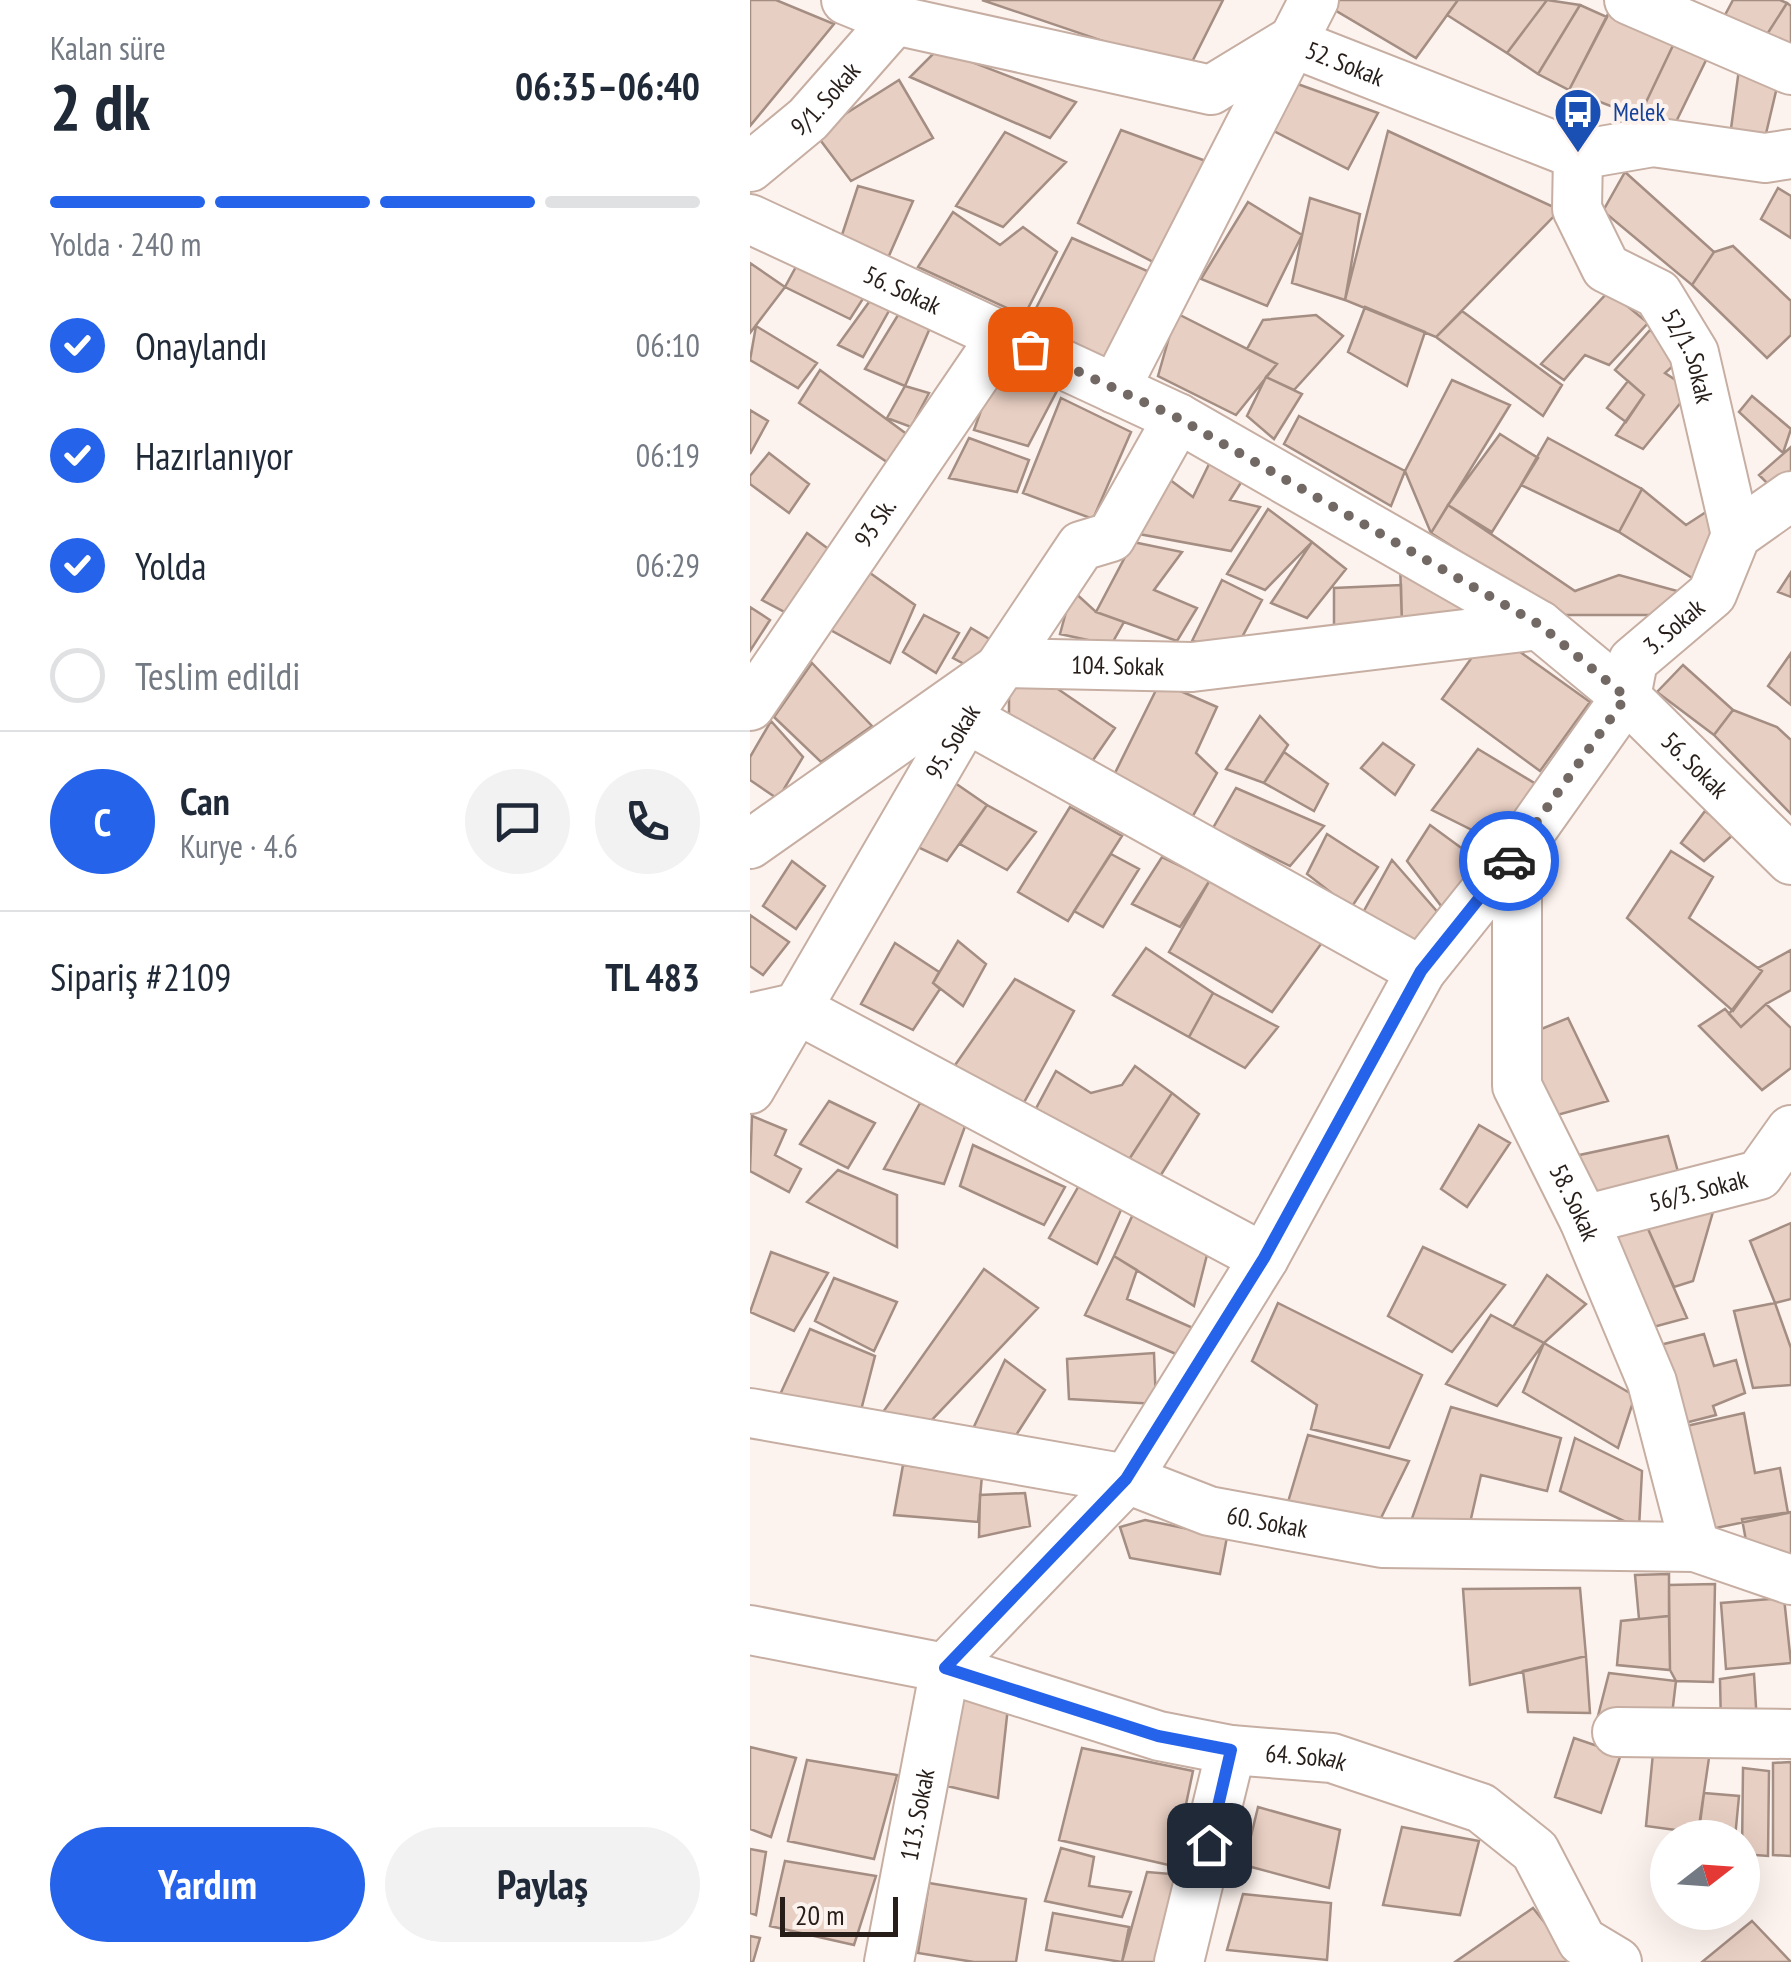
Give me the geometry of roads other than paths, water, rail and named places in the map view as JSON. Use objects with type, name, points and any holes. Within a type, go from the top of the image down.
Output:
[{"type":"street","name":"52. Sokak","points":[[846,0],[895,20],[1211,90],[1301,13],[1578,155]]},
{"type":"street","points":[[1629,0],[1712,18],[1791,70]]},
{"type":"street","points":[[1115,389],[1301,13]]},
{"type":"street","name":"9/1. Sokak","points":[[750,167],[808,119],[895,20]]},
{"type":"street","points":[[1578,155],[1652,142],[1765,158],[1791,154]]},
{"type":"street","name":"52/1. Sokak","points":[[1578,155],[1577,209],[1606,268],[1658,294],[1694,353],[1736,535]]},
{"type":"street","name":"56. Sokak","points":[[750,220],[1178,418],[1540,625],[1626,697],[1791,860]]},
{"type":"street","name":"93 Sk.","points":[[750,706],[1002,336]]},
{"type":"street","name":"95. Sokak","points":[[750,1088],[772,1013],[1081,546],[1111,537],[1178,418]]},
{"type":"street","points":[[1736,535],[1791,496]]},
{"type":"street","name":"3. Sokak","points":[[945,1668],[1126,1479],[1264,1258],[1421,971],[1516,851],[1626,697],[1633,662],[1712,594],[1736,535]]},
{"type":"street","name":"104. Sokak","points":[[1006,662],[1192,666],[1540,625]]},
{"type":"street","points":[[750,844],[1006,662]]},
{"type":"street","points":[[966,718],[1421,971]]},
{"type":"street","name":"58. Sokak","points":[[1516,851],[1517,1086],[1584,1220],[1652,1382],[1694,1547]]},
{"type":"street","points":[[772,1013],[1264,1258]]},
{"type":"street","name":"56/3. Sokak","points":[[1584,1220],[1759,1174],[1791,1130]]},
{"type":"street","name":"60. Sokak","points":[[750,1413],[1126,1479],[1209,1510],[1382,1544],[1694,1547],[1791,1580]]},
{"type":"street","name":"64. Sokak","points":[[750,1630],[945,1668],[1158,1736],[1231,1750],[1332,1758],[1481,1808],[1535,1851],[1582,1941],[1616,1962]]},
{"type":"street","name":"113. Sokak","points":[[889,1962],[945,1668]]},
{"type":"street","points":[[1617,1732],[1791,1734]]},
{"type":"street","points":[[1178,1962],[1231,1750]]},
{"type":"place","name":"Melek","points":[[1578,154]]}]
